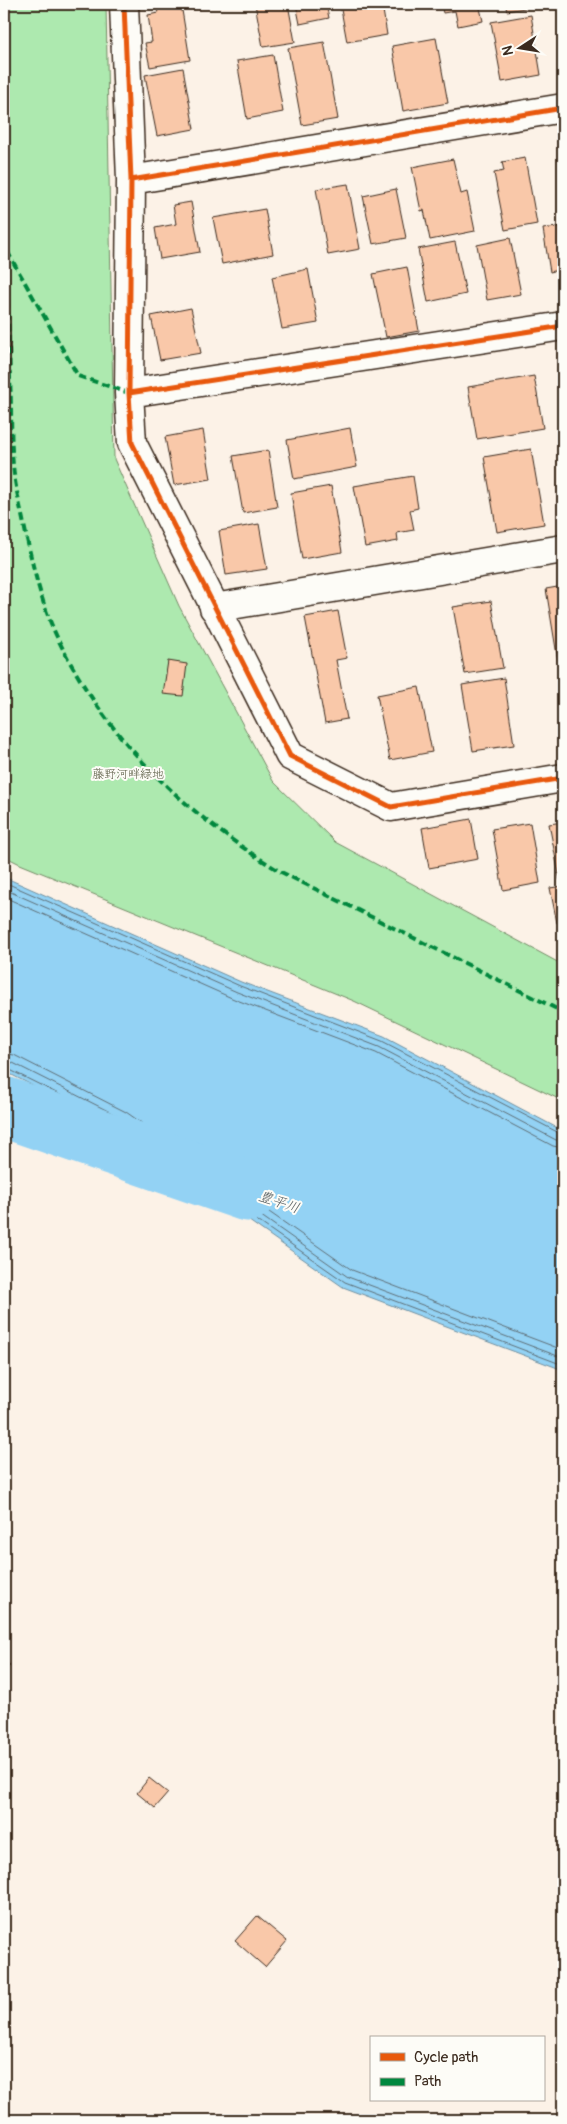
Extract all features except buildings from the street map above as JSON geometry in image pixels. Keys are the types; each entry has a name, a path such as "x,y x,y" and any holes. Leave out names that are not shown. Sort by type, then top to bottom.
{"street":[{"path":"124,4 131,180 129,393 132,443 290,756 391,807 563,778"},
{"path":"131,180 563,108"},
{"path":"129,393 563,326"},
{"path":"214,608 563,549"}],"green space":[{"name":"藤野河畔緑地","path":"4,4 106,4 114,459 179,606 273,781 335,842 563,965 563,1101 354,1001 4,856"}],"water":[{"path":"4,877 241,982 384,1036 563,1131 563,1370 343,1287 117,1128 4,1071"}],"waterway":[{"name":"豊平川","path":"4,1107 247,1191"}],"marked path":[{"path":"4,192 12,451 16,486 33,565 51,623 77,674 99,709 151,771 181,799 212,825 281,872 563,1012"},
{"path":"7,251 78,376 129,393"}],"cycle path":[{"path":"124,4 131,180 129,393 132,443 290,756 391,807 563,778"},
{"path":"131,180 563,108"},
{"path":"129,393 563,326"}]}
